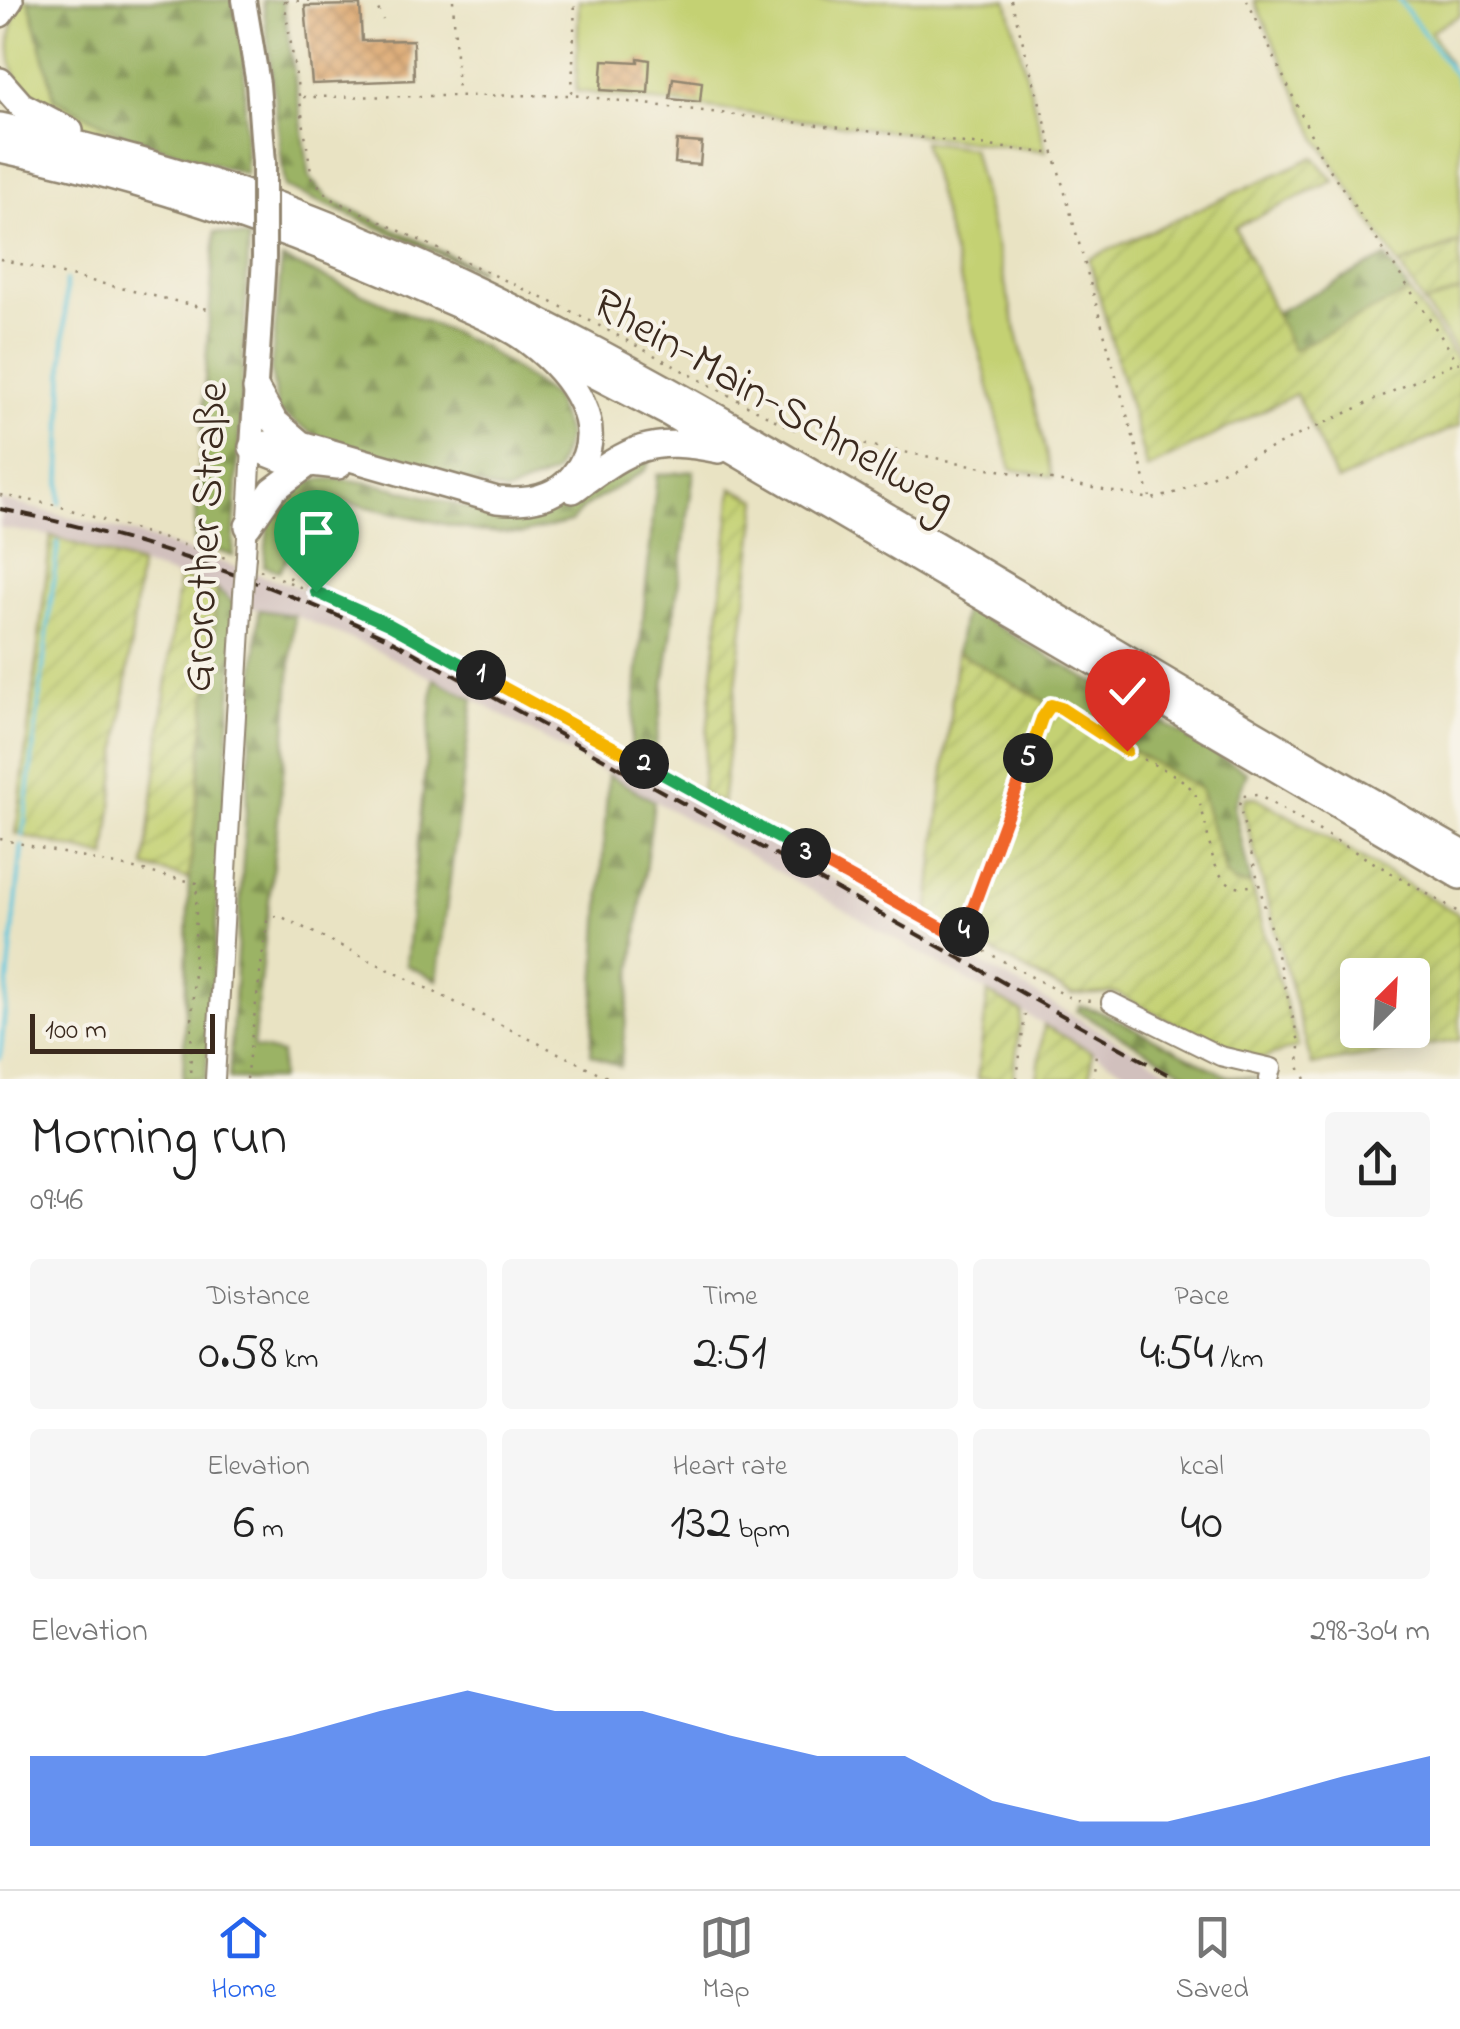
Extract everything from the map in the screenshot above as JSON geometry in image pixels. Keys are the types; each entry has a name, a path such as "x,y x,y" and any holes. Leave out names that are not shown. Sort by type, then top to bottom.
{"highway":[{"path":"0,14 10,0"},
{"path":"0,81 12,98 30,112 120,155"},
{"name":"Rhein-Main-Schnellweg","path":"0,126 120,155 220,185 334,228 449,278 582,343 750,436 1460,852"},
{"name":"Rhein-Main-Schnellweg","path":"0,149 141,183 256,222 394,277 529,341 739,454 1460,876"},
{"path":"256,390 274,420 304,454 496,500 530,500 550,494 568,482 582,464 589,444 589,422 577,392 529,341"},
{"path":"252,447 283,441 304,454 360,470 488,505 522,509 562,497 611,462 642,447 678,443 739,454"},
{"path":"248,526 272,490 304,454"}],"main road":[{"name":"Grorother Straße","path":"244,0 258,84 264,162 264,258 252,447"}],"street":[{"name":"Grorother Straße","path":"215,1079 252,447"},
{"path":"1111,1002 1220,1056 1272,1068 1269,1079"}],"path":[{"path":"341,0 284,1 312,178 330,198 581,316 790,428 996,472 1151,499 1170,495 1459,362 1320,156 1247,0"},
{"path":"374,0 383,20"},
{"path":"452,0 458,93"},
{"path":"572,95 575,0"},
{"path":"1012,0 1151,499"},
{"path":"302,97 572,95 1055,154"},
{"path":"0,259 212,310"},
{"path":"0,495 55,505 248,562 388,624 1074,1000 1111,1002"},
{"path":"288,580 313,506 351,512"},
{"path":"962,939 1042,718 1051,705 1188,786 1196,794 1205,818 1220,877 1235,887 1258,884"},
{"path":"1306,1079 1299,1067 1300,1046 1239,805 1244,796 1258,795 1460,913"},
{"path":"0,839 197,884 190,1079"},
{"path":"246,1079 267,921 278,915 611,1079"},
{"path":"1016,1079 1025,1014"},
{"path":"1093,1079 1096,1054"}],"shaded area":[{"path":"0,500 133,533 300,588 421,645 1185,1079 1139,1079 655,801 473,699 374,649 294,615 237,606 216,589 51,536 0,528"}],"green space":[{"path":"21,0 29,0 55,99 131,138 66,120 27,94 12,67 10,51 14,17"},
{"path":"29,0 233,0 244,53 246,174 131,138 55,99"},
{"path":"263,0 283,3 310,178 328,198 478,271 285,187"},
{"path":"579,0 1007,0 1046,151 576,91"},
{"path":"1254,0 1460,0 1460,15 1431,31 1460,84 1460,242 1399,265 1318,140"},
{"path":"923,141 972,148 1052,477 1011,469"},
{"path":"1314,157 1334,181 1235,227 1293,350 1409,292 1460,363 1460,425 1337,481 1296,394 1147,469 1089,259"},
{"path":"215,232 249,238 233,556 194,543"},
{"path":"1460,243 1460,291 1424,304 1399,265"},
{"path":"1386,257 1409,292 1293,351 1275,313"},
{"path":"282,259 480,345 554,397 568,437 555,473 506,493 324,440 278,412 271,370"},
{"path":"1460,291 1460,356 1424,304"},
{"path":"640,461 650,461 645,470 583,508 571,522 521,534 476,531 336,500 319,503 301,516 292,548 279,571 264,566 275,506 298,484 325,479 357,481 515,516 565,504"},
{"path":"694,471 653,766 630,753 657,475"},
{"path":"732,488 758,500 722,804 701,793"},
{"path":"51,536 140,565 106,857 16,834"},
{"path":"179,577 217,589 189,879 145,867"},
{"path":"217,589 237,606 206,1079 183,1079 189,879"},
{"path":"964,607 1247,772 1234,806 1251,885 1234,883 1226,875 1200,789 957,652"},
{"path":"259,610 294,615 284,764 253,1047 281,1054 280,1079 229,1079"},
{"path":"957,652 1200,789 1226,875 1234,883 1251,885 1298,1047 1261,1059 1216,1045 1116,993 1072,995 928,916"},
{"path":"434,679 473,699 437,980 406,965"},
{"path":"608,775 654,801 620,1067 591,1054"},
{"path":"1245,797 1256,797 1460,915 1460,1040 1430,1045 1430,958 1340,958 1340,1048 1413,1048 1312,1065 1242,806"},
{"path":"988,993 1022,1012 1013,1079 977,1079"},
{"path":"1080,1006 1104,1013 1227,1076 1261,1079 1197,1079 1077,1011"},
{"path":"1044,1025 1092,1052 1090,1079 1037,1079"}],"building":[{"path":"360,5 362,41 413,40 414,80 312,84 305,6"},
{"path":"638,58 650,60 648,93 601,90 603,60 638,62"},
{"path":"673,78 702,82 700,102 670,99"},
{"path":"677,141 702,143 700,165 675,163"}],"waterway":[{"path":"1399,0 1460,87"},
{"path":"60,503 66,281"},
{"path":"23,836 58,543"},
{"path":"0,1058 22,846"}],"railway":[{"path":"0,509 100,532 198,562 389,639 1176,1079"}],"route":[{"path":"316,592 388,624 962,939 1046,710 1051,705 1061,708 1127,751"}]}
